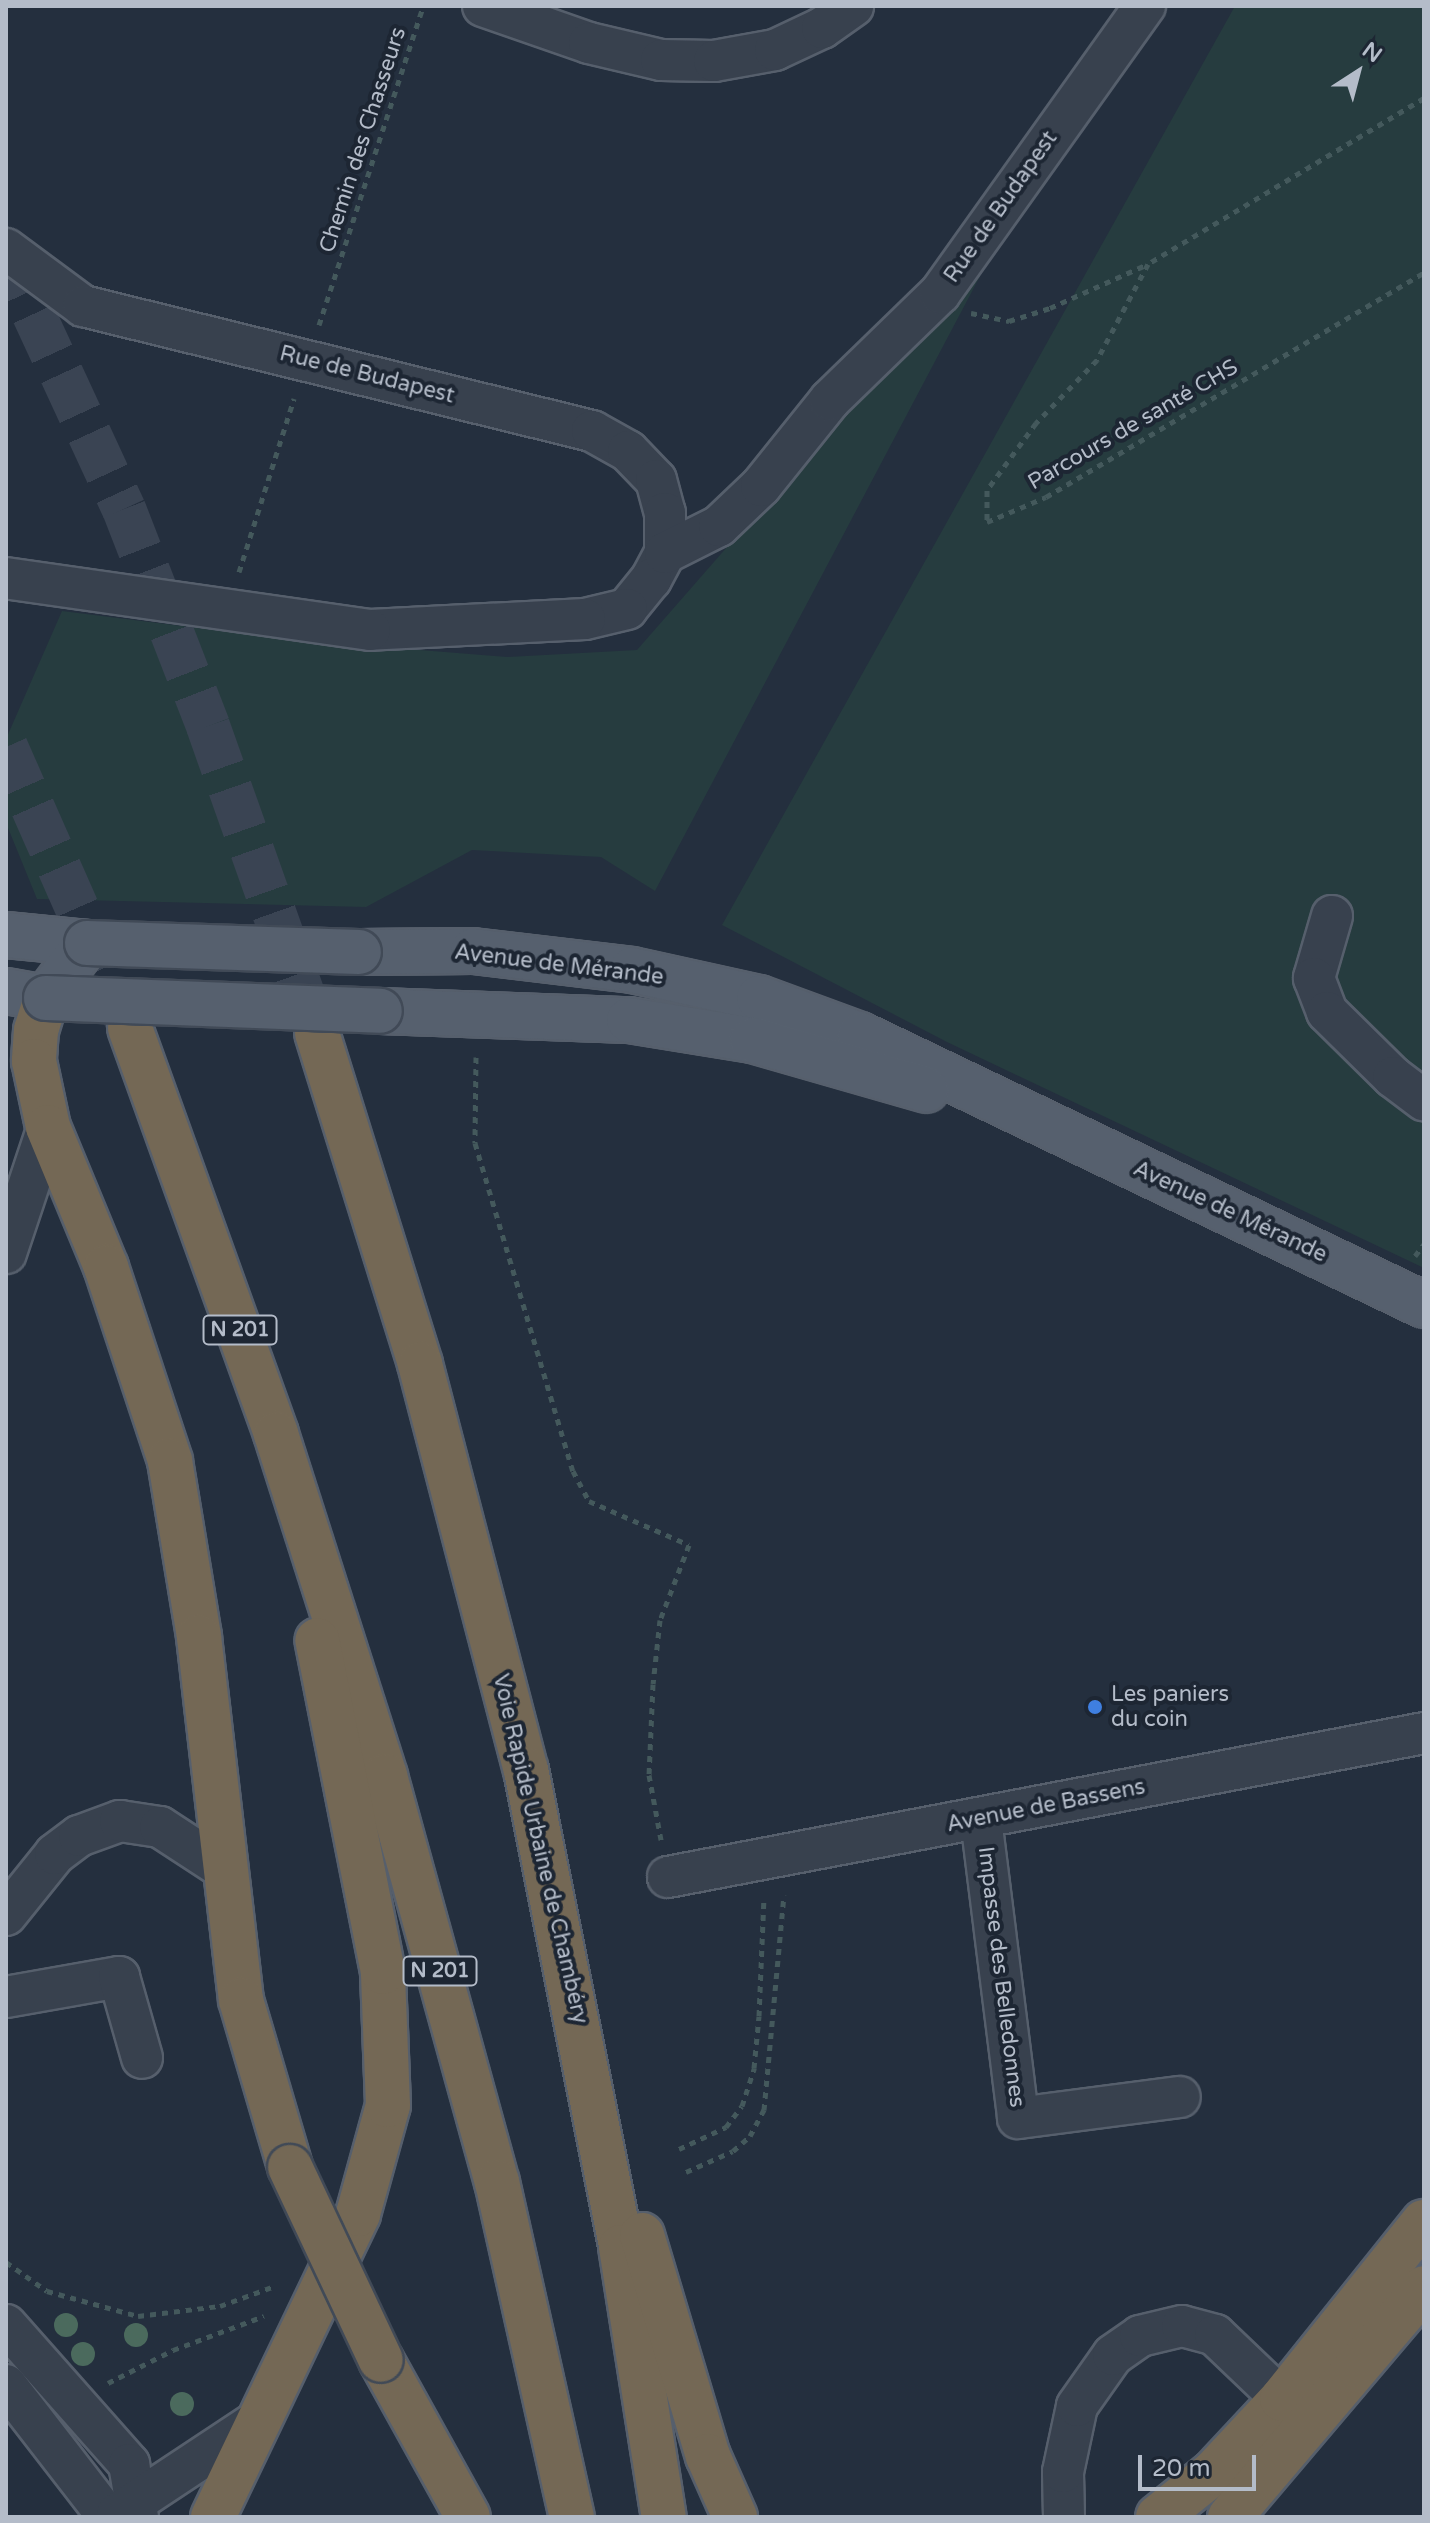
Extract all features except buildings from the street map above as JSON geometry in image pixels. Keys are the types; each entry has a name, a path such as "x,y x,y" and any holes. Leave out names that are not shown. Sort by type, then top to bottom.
{"highway":[{"path":"26,994 36,1030 34,1061 48,1127 106,1267 170,1461 199,1637 223,1868 241,2000 290,2167 381,2360 468,2517"},
{"name":"N 201","path":"130,1028 205,1227 276,1434 385,1776 497,2182 572,2517"},
{"name":"Voie Rapide Urbaine de Chambéry","path":"317,1033 369,1192 420,1364 526,1770 578,2018 664,2517"},
{"path":"6,1073 48,1127"},
{"path":"213,2517 253,2424 310,2320 358,2214 381,2143 389,2070 381,1960 276,1434"},
{"path":"578,2018 708,2456 735,2517"},
{"path":"1158,2517 1213,2473 1282,2399 1424,2222"},
{"path":"1230,2517 1424,2288"}],"main road":[{"name":"Avenue de Mérande","path":"14,936 87,943 359,952 473,951 632,970 759,998 860,1035 1424,1305"},
{"path":"26,994 87,943"},
{"name":"Avenue de Mérande","path":"26,994 629,1020 752,1040 1036,1121"}],"street":[{"path":"483,6 589,43 661,60 714,61 775,50 822,28 853,6"},
{"name":"Rue de Budapest","path":"6,578 370,630 585,619 627,609 665,553 719,526 761,486 830,400 940,293 1145,6"},
{"name":"Rue de Budapest","path":"6,249 83,306 592,431 628,451 656,480 665,513 665,553"},
{"path":"1332,916 1314,978 1327,1012 1424,1100"},
{"path":"6,1253 48,1127"},
{"name":"Avenue de Bassens","path":"668,1877 776,1860 1424,1733"},
{"name":"Impasse des Belledonnes","path":"981,1819 1018,2118 1180,2097"},
{"path":"6,1915 55,1854 79,1836 120,1821 160,1827 223,1868"},
{"path":"6,1997 119,1977 142,2058"},
{"path":"6,2325 129,2464 123,2512"},
{"path":"1064,2517 1063,2472 1077,2406 1113,2355 1140,2336 1182,2326 1215,2335 1282,2399"},
{"path":"6,2385 123,2512"},
{"path":"123,2512 253,2424"}],"path":[{"name":"Chemin des Chasseurs","path":"333,284 423,6"},
{"path":"940,293 976,316 1009,321 1050,308 1148,264 1424,98"},
{"name":"Parcours de santé CHS","path":"1148,264 1097,360 1036,423 987,490 987,522 1046,497 1424,273"},
{"path":"238,576 306,359"},
{"path":"476,1012 475,1143 573,1471 589,1501 689,1545 660,1620 653,1684 649,1775 668,1877"},
{"path":"679,2149 726,2127 742,2106 754,2068 776,1860"},
{"path":"686,2172 733,2151 750,2136 764,2110 776,2016 776,1860"},
{"path":"6,2262 47,2291 138,2316 220,2306 272,2287"},
{"path":"71,2401 173,2350 268,2314"}],"green space":[{"path":"1235,6 1424,6 1424,1268 947,1042 722,925"},
{"path":"1005,229 655,891 601,857 472,850 366,907 37,899 6,823 6,739 62,611 295,640 507,657 637,650"}],"tunnel":[{"path":"6,254 124,509 208,726 317,1033"},
{"path":"6,747 130,1028"}],"place":[{"name":"Les paniers du coin","path":"1095,1707"}]}
